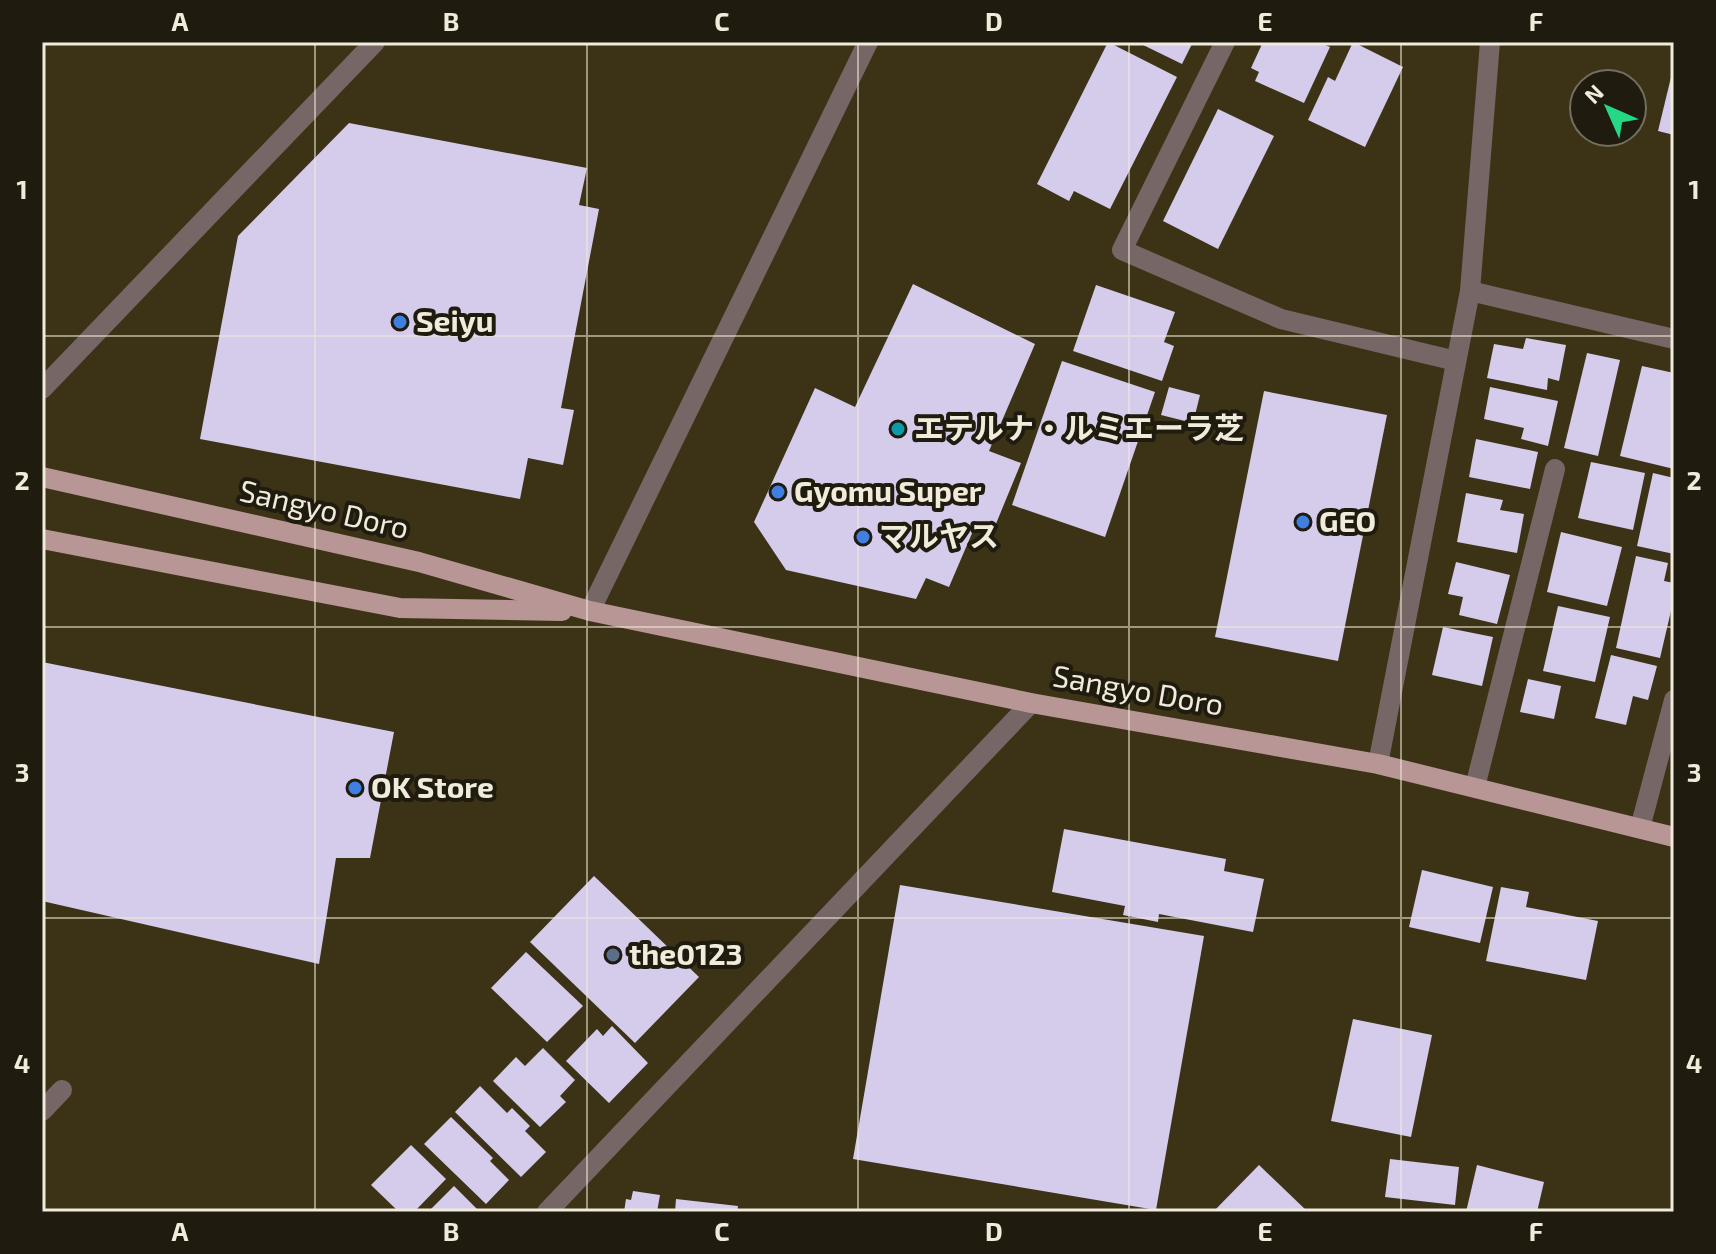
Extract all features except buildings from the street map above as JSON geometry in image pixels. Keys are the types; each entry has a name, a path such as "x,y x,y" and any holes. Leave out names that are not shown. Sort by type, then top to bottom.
{"main road":[{"name":"Sangyo Doro","path":"42,477 419,562 590,611 1031,703 1378,764 1674,837"},
{"name":"Sangyo Doro","path":"42,539 400,608 590,611"}],"street":[{"path":"42,389 375,42"},
{"path":"590,611 868,42"},
{"path":"1225,42 1122,250 1281,319 1456,361"},
{"path":"1378,764 1470,291 1490,42"},
{"path":"1470,291 1674,339"},
{"path":"1475,787 1555,469"},
{"path":"1640,828 1674,700"},
{"path":"547,1212 1031,703"},
{"path":"42,1111 62,1090"}],"place":[{"name":"Seiyu","path":"400,322"},
{"name":"エテルナ・ルミエーラ芝","path":"898,429"},
{"name":"Gyomu Super","path":"778,492"},
{"name":"GEO","path":"1303,522"},
{"name":"マルヤス","path":"863,537"},
{"name":"OK Store","path":"355,788"},
{"name":"the0123","path":"613,955"}]}
